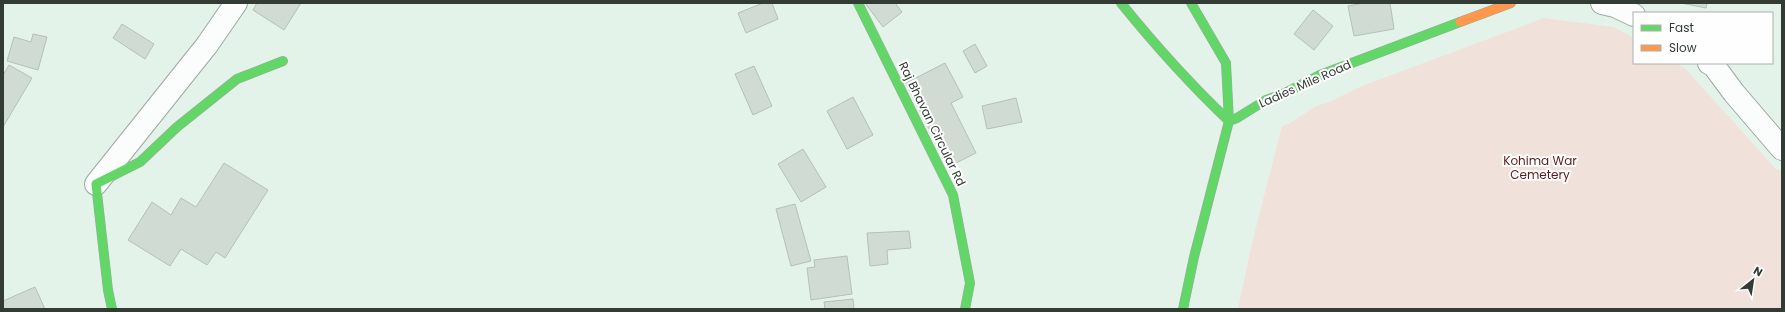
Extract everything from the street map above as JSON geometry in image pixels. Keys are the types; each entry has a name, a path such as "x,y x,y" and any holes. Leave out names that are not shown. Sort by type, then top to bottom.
{"street":[{"path":"207,45 221,3"},
{"path":"112,309 108,290 96,184 207,45 236,3"},
{"name":"Raj Bhavan Circular Rd","path":"858,3 953,194 970,283 965,309"},
{"path":"1121,3 1169,61 1195,89 1229,121"},
{"path":"1183,309 1194,257 1229,121 1226,63 1191,3"},
{"name":"Ladies Mile Road","path":"1229,121 1237,118 1266,100 1285,93 1320,75 1511,3"},
{"path":"1602,3 1615,6 1633,15"},
{"path":"96,184 140,162 177,127 236,79 283,62"},
{"path":"1711,64 1714,66 1739,99 1782,149"}],"green space":[{"name":"Kohima War Cemetery","path":"1544,18 1614,27 1633,37 1633,64 1678,64 1685,68 1776,169 1782,171 1782,309 1238,309 1252,243 1282,126 1290,123 1314,107 1331,101 1362,86"}],"building":[{"path":"257,3 301,3 284,30 253,10"},
{"path":"763,3 772,3 778,19 746,33 738,13"},
{"path":"865,3 895,3 902,12 883,27"},
{"path":"1364,3 1390,3 1394,29 1354,36 1348,6"},
{"path":"1681,3 1707,3 1706,8"},
{"path":"1313,10 1333,26 1314,50 1294,34"},
{"path":"122,24 154,44 145,59 113,38"},
{"path":"33,34 47,37 38,70 7,61 14,37 31,42"},
{"path":"975,44 987,66 975,73 963,51"},
{"path":"945,63 963,97 951,103 976,153 948,167 906,83"},
{"path":"9,65 32,78 3,127 3,75"},
{"path":"754,66 772,106 753,115 735,74"},
{"path":"853,97 873,135 847,149 827,111"},
{"path":"1016,98 1022,122 987,129 982,106"},
{"path":"803,149 826,187 801,202 778,164"},
{"path":"224,163 268,190 225,258 216,252 207,265 181,249 170,266 128,240 152,202 171,215 181,198 196,207"},
{"path":"795,204 811,261 791,266 776,209"},
{"path":"909,231 911,248 887,250 888,264 870,266 867,233"},
{"path":"847,256 852,294 811,300 807,268 815,267 814,260"},
{"path":"35,287 45,309 3,309 3,301"},
{"path":"853,299 854,309 825,309 824,302"}],"traffic: fast":[{"path":"858,3 953,195 970,283 965,309"},
{"path":"1121,3 1173,64 1229,121"},
{"path":"1183,309 1194,257 1229,121 1226,63 1191,3"},
{"path":"1229,121 1237,118 1266,100 1285,93 1320,75 1460,22"},
{"path":"112,309 108,290 96,184 140,162 177,127 237,79 283,61"}],"traffic: slow":[{"path":"1460,22 1511,3"}]}
